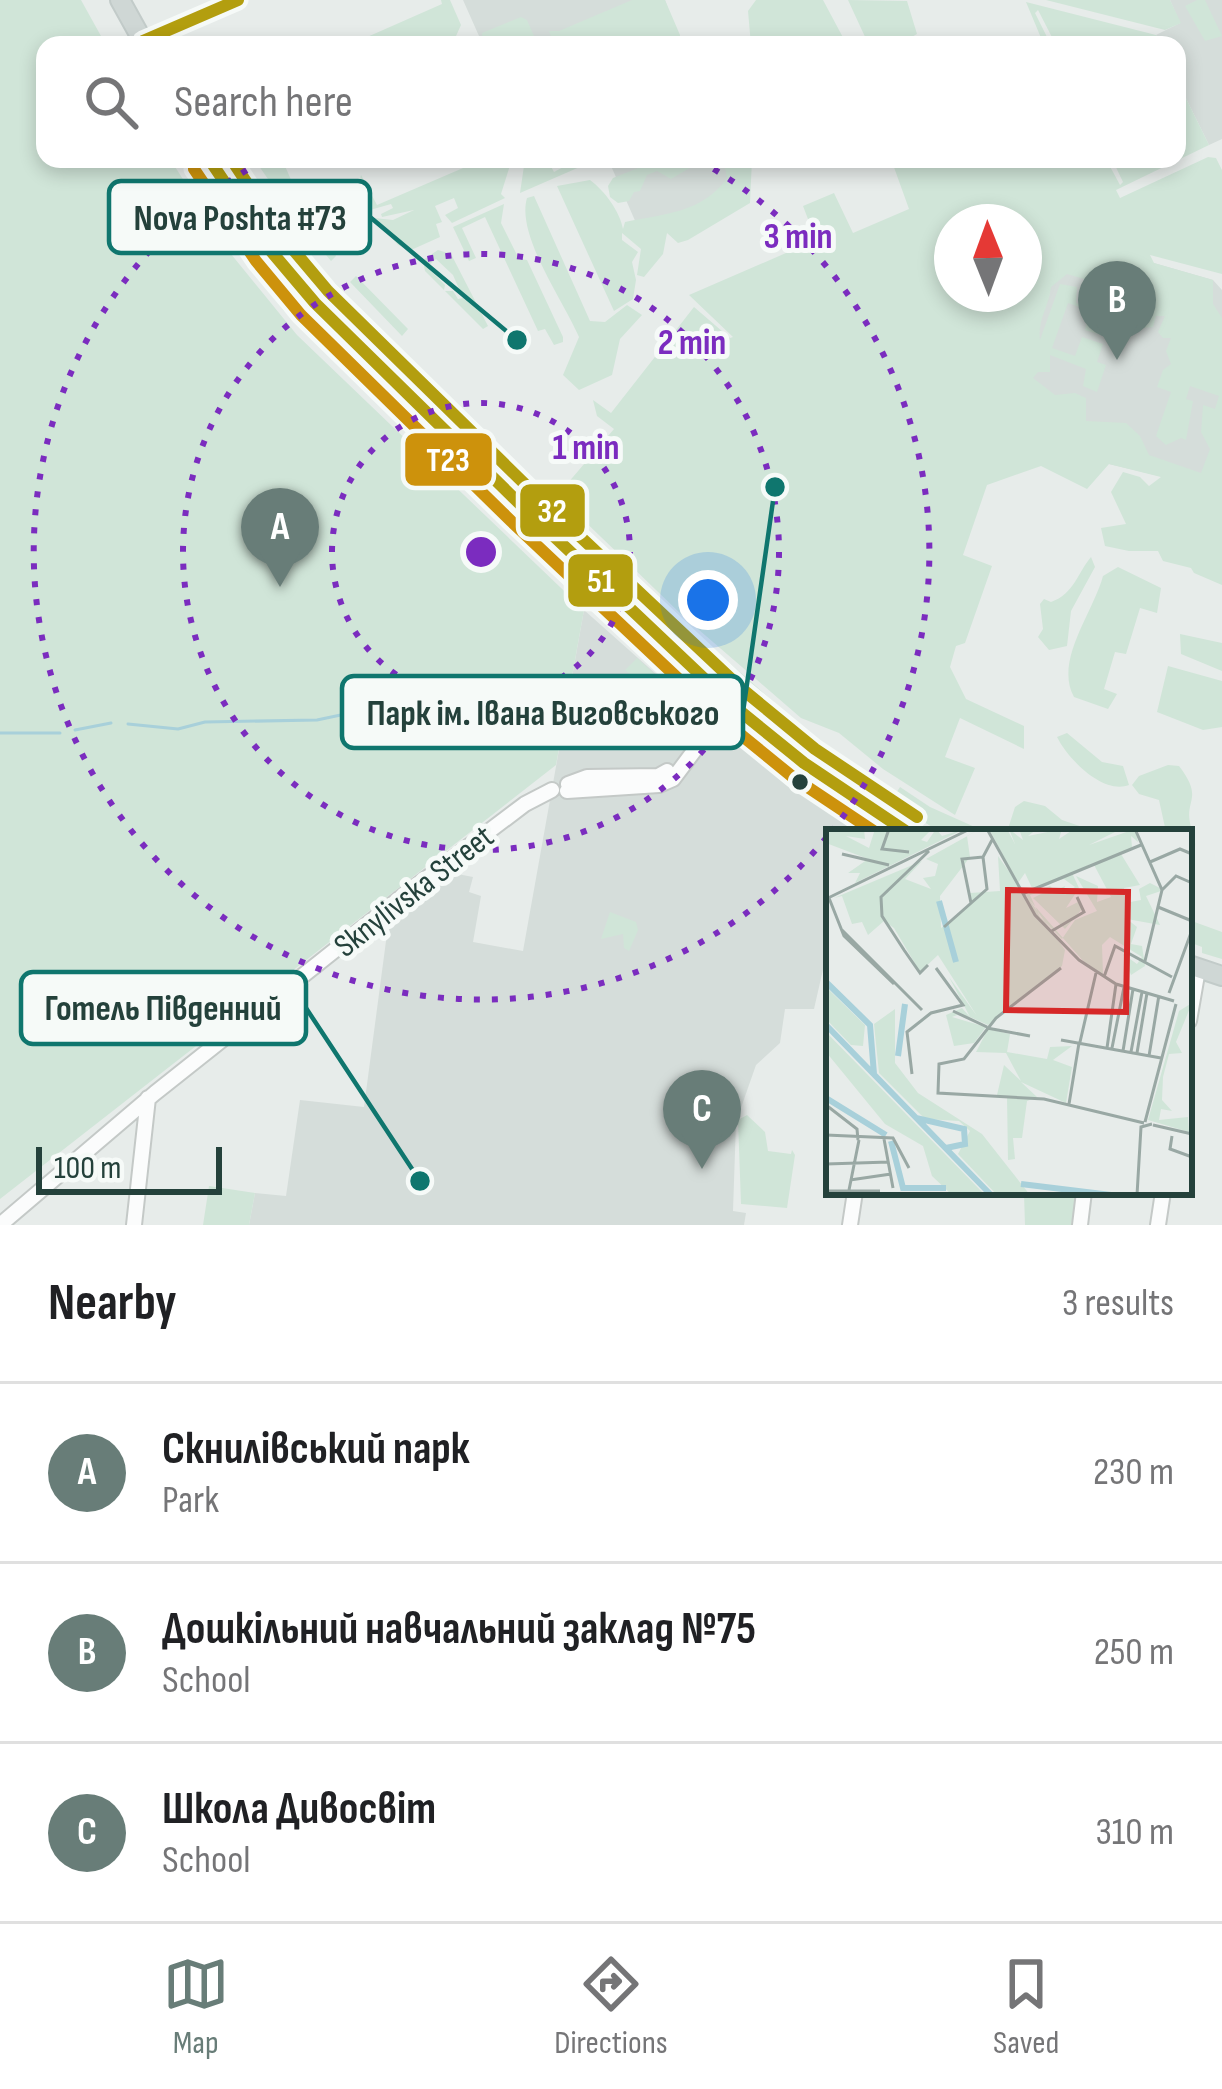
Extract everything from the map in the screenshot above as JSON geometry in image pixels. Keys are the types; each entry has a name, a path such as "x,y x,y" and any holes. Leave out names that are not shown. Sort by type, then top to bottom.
{"main road":[{"path":"120,0 140,36"},
{"path":"215,168 271,251 315,303 730,703 819,773 903,829"},
{"path":"1193,967 1222,976"}],"street":[{"path":"159,36 238,0"},
{"name":"Sknylivska Street","path":"0,1225 148,1098 525,804 562,788 659,785 673,778 730,703"},
{"path":"134,1225 148,1098"},
{"path":"850,1225 855,1195"},
{"path":"1080,1225 1084,1195"},
{"path":"1158,1225 1163,1195"},
{"path":"23,1225 26,1204"}],"shaded area":[{"path":"463,0 665,0 678,36 479,36"},
{"path":"1170,0 1222,0 1222,139 1209,145 1186,98 1186,36 1156,35 1180,23"},
{"path":"612,168 731,168 740,191 640,232"},
{"path":"1119,253 1213,280 1222,290 1222,474 1205,487 1109,464 1014,372 1022,312 1042,312 1042,287 1060,271"},
{"path":"584,610 683,698 853,829 826,829 826,956 814,1009 785,1009 780,1043 756,1065 736,1122 733,1211 746,1213 744,1225 249,1225 255,1193 286,1196 300,1100 364,1107 390,911 429,881 444,883 447,872 473,877 469,892 481,896 473,942 523,951"}],"green space":[{"path":"0,0 81,0 101,36 36,36 36,168 176,168 231,254 297,335 584,610 556,765 0,1199"},
{"path":"441,0 450,0 461,25 456,36 369,36 442,4"},
{"path":"632,0 665,0 680,35 551,36 549,31"},
{"path":"756,0 823,0 842,36 750,36 748,11"},
{"path":"848,0 907,1 917,34 865,36"},
{"path":"1046,0 1170,0 1181,23 1165,30"},
{"path":"1205,0 1222,36 1205,41 1185,6"},
{"path":"1026,2 1156,36 1051,36 1038,10 1035,13 1046,36 1040,36"},
{"path":"521,17 534,36 482,36"},
{"path":"1186,98 1209,145 1186,156"},
{"path":"1208,157 1216,158 1222,170 1222,274 1150,255 1154,263 1213,280 1213,304 1222,318 1222,585 1191,568 1163,561 1158,551 1105,546 1101,528 1126,524 1111,492 1123,472 1140,477 1149,486 1161,477 1109,464 1087,489 1041,466 987,485 963,555 992,566 965,643 956,646 950,667 966,699 1024,726 1024,749 960,718 945,757 975,768 955,815 883,769 839,733 801,718 684,617 574,511 561,491 614,429 597,416 593,400 611,413 694,307 733,337 689,295 816,240 803,206 834,193 853,233 909,209 894,168 1111,168 1120,185 1116,168 1161,168 1116,190 1120,198","holes":["1067,274 1084,279 1088,290 1095,292 1084,306 1076,303 1077,287 1060,284 1040,340 1051,287","1108,295 1133,300 1138,307 1135,319 1142,328 1153,327 1156,316 1165,316 1158,332 1171,338 1166,351 1171,364 1163,370 1157,387 1171,392 1156,436 1166,445 1186,440 1193,401 1186,399 1190,386 1219,396 1215,409 1203,405 1201,432 1210,449 1201,473 1149,455 1140,436 1126,423 1086,421 1086,398 1075,393 1055,395 1033,378 1038,372 1050,372 1050,355 1086,369 1083,386 1097,392 1106,365 1097,362 1103,344 1082,337 1075,356 1052,348 1068,303 1090,311 1085,330 1104,336 1112,300"]},
{"path":"184,168 197,168 258,262 304,319 444,452 436,459 283,310 227,238"},
{"path":"237,168 246,168 287,227 448,399 444,403 329,294 274,228"},
{"path":"260,168 286,168 301,203 289,209"},
{"path":"463,168 509,168 501,194 505,198 452,223 445,215 458,208 454,198 435,206 442,222 436,224 440,237 411,250 398,245 374,218 393,220 414,210 382,217 393,208 391,204 370,210 359,184 361,175 377,205"},
{"path":"524,168 552,168 554,172 577,168 520,193"},
{"path":"638,168 690,168 671,179 657,171 647,175 640,191 618,203 610,197 608,186 613,178"},
{"path":"725,168 752,168 750,203 688,240 678,243 667,233 663,254 644,277 637,275 641,249 622,233 622,240 638,252 632,262 636,280 633,299 614,311 557,186 590,180 611,202 623,229 625,222 694,205 727,178"},
{"path":"534,196 590,321 605,322 627,305 642,315 620,339 612,375 579,390 563,375 579,337 528,230 527,198"},
{"path":"504,204 501,223 519,259 527,260 563,342 554,345 545,329 538,331 485,217 462,228 476,258 469,261 453,227"},
{"path":"312,206 336,256 331,261 292,214"},
{"path":"438,250 451,254 488,326 483,329 445,291 463,298 453,275 436,259 427,267 445,285 444,290 425,271 423,260"},
{"path":"356,276 408,329 402,336 350,282"},
{"path":"478,427 560,505 554,512 514,466 472,433"},
{"path":"449,457 564,566 578,586 575,591 442,465"},
{"path":"588,536 816,739 795,733 596,552 584,540"},
{"path":"1091,557 1095,567 1071,611 1067,646 1049,650 1038,637 1043,629 1040,604 1065,594"},
{"path":"1118,567 1161,588 1157,613 1140,608 1126,654 1115,652 1104,689 1117,694 1108,709 1074,697 1069,668 1103,576"},
{"path":"1180,634 1222,643 1222,671 1181,654"},
{"path":"637,658 685,707 661,707 660,700 639,706 633,689 637,679 625,670"},
{"path":"1168,666 1222,681 1222,727 1203,730 1157,712"},
{"path":"1067,733 1102,762 1123,766 1129,785 1108,785 1087,773 1057,737"},
{"path":"1168,765 1179,766 1191,786 1192,829 1165,829 1159,800 1139,794 1132,785 1139,776"},
{"path":"900,787 930,807 979,829 935,829 891,801"},
{"path":"1024,801 1045,806 1062,820 1088,829 1008,829 1015,807"},
{"path":"610,912 636,922 638,930 629,951 624,948 623,934 601,939"},
{"path":"1192,921 1222,932 1222,959 1202,953 1202,947 1192,943"},
{"path":"747,1115 765,1132 768,1151 791,1154 792,1150 795,1155 787,1208 741,1204 738,1120"},
{"path":"209,1186 255,1193 249,1225 203,1225"},
{"path":"1024,1195 1076,1195 1071,1225 1025,1225"}],"waterway":[{"path":"369,713 461,716 511,695"},
{"path":"128,724 178,729 205,722 317,720 355,712"},
{"path":"75,730 111,723"},
{"path":"0,733 60,733"}],"transit line":[{"name":"51","path":"155,36 238,0"},
{"name":"51","path":"215,168 271,251 315,303 524,508 730,703 804,763 903,829"},
{"name":"32","path":"237,168 285,240 328,291 536,495 742,689 815,749 917,817"},
{"name":"Т23","path":"194,169 256,261 301,315 511,521 719,717 794,778 870,829"}],"place":[{"name":"Nova Poshta #73","path":"517,340"},
{"name":"Дошкільний навчальний заклад №75","path":"1117,360"},
{"name":"Парк ім. Івана Виговського","path":"775,487"},
{"name":"Скнилівський парк","path":"280,587"},
{"name":"Школа Дивосвіт","path":"702,1169"},
{"name":"Готель Південний","path":"420,1181"}]}
